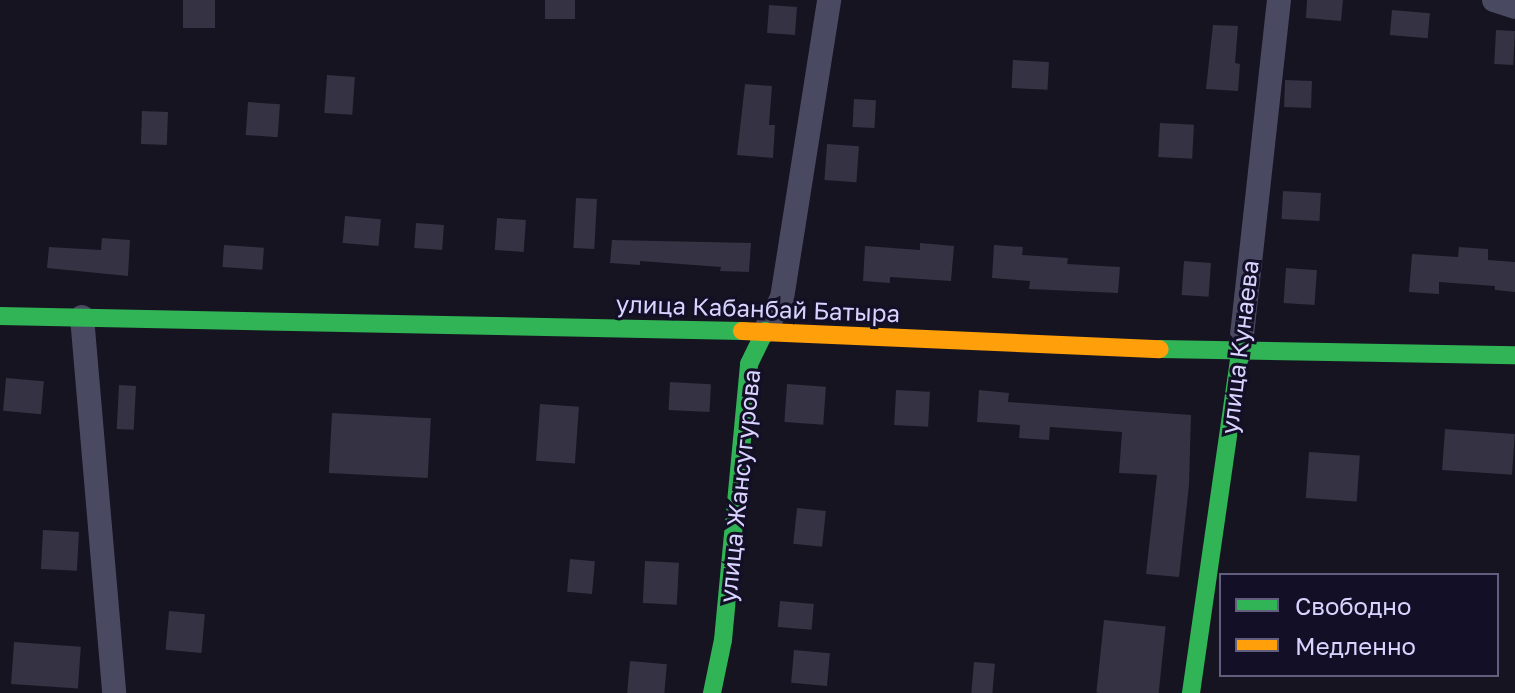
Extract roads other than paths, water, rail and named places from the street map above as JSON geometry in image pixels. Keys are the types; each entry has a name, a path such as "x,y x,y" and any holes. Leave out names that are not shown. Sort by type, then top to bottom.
{"street":[{"name":"улица Жансугурова","path":"712,693 723,640 749,364 782,298 829,0"},
{"name":"улица Кунаева","path":"1191,693 1240,353 1279,0"},
{"path":"1494,0 1515,7"},
{"name":"улица Кабанбай Батыра","path":"0,316 765,331 1240,353 1515,355"},
{"path":"82,317 114,693"}]}
